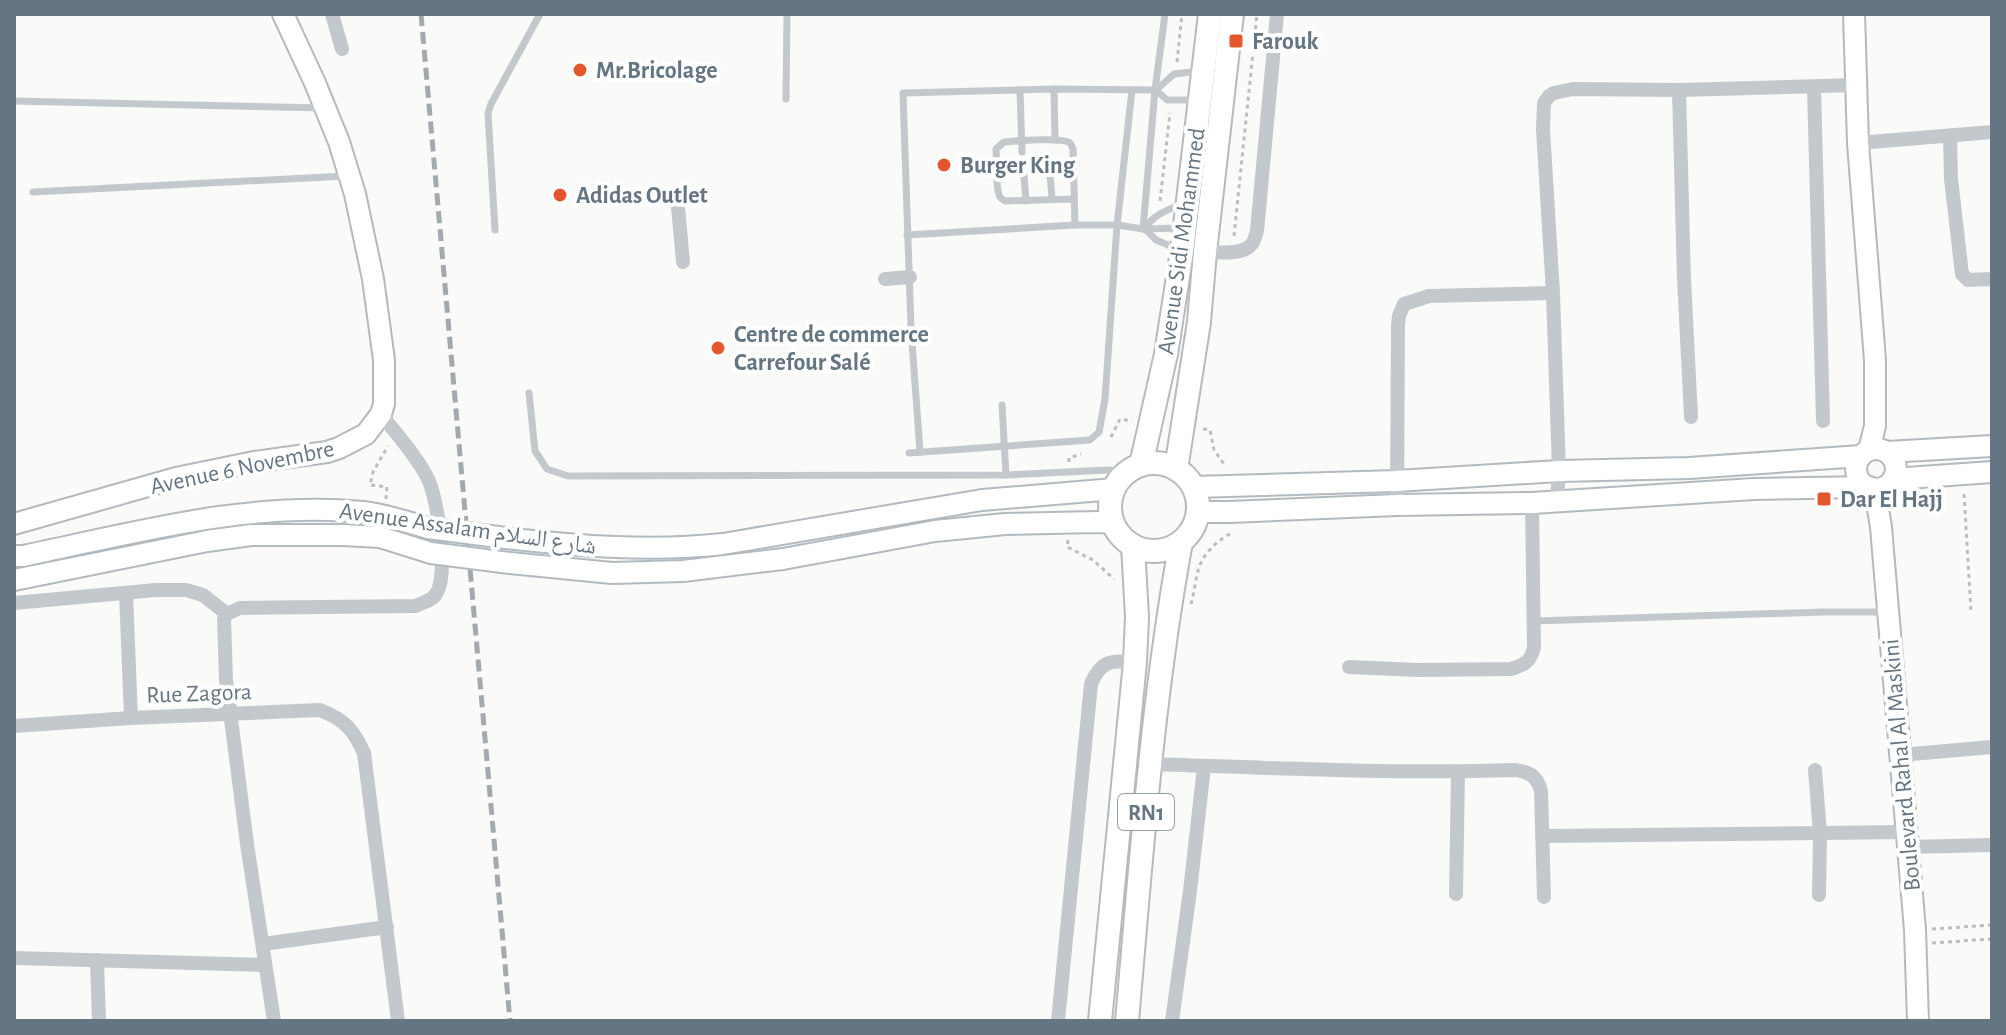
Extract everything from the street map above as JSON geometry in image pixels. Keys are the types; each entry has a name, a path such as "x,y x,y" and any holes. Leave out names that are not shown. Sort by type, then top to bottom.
{"main road":[{"name":"Avenue Sidi Mohammed","path":"1135,468 1166,354 1182,251 1210,14"},
{"name":"Avenue Sidi Mohammed","path":"1176,469 1199,322 1232,14"},
{"path":"1181,542 1172,548 1147,551 1133,546 1119,535 1113,523 1110,503 1114,489 1122,477 1135,468 1159,464 1176,469 1187,478 1193,487 1198,512"},
{"name":"RN1","path":"1127,1021 1151,764 1170,603 1181,542 1191,531 1198,512"},
{"name":"RN1","path":"1100,1021 1135,662 1137,617 1133,546"}],"street":[{"path":"332,14 342,49"},
{"path":"1233,252 1252,244 1257,231 1277,14"},
{"name":"Boulevard Rahal Al Maskini","path":"1854,14 1858,143 1875,360 1875,452"},
{"path":"274,1021 230,715 223,625 227,614 240,608 415,606 436,594 442,572 438,510 426,475 381,414 385,393 382,348 373,279 355,194 290,16"},
{"path":"1557,500 1559,471 1553,293 1543,129 1546,99 1554,93 1573,89 1679,90 1855,85"},
{"path":"1814,88 1823,421"},
{"path":"1679,90 1691,417"},
{"path":"1858,143 1992,132"},
{"path":"1950,136 1951,179 1962,274 1968,280 1992,279"},
{"path":"678,207 683,262"},
{"name":"Avenue Sidi Mohammed","path":"1205,252 1233,252"},
{"path":"885,279 910,277"},
{"path":"1397,505 1398,325 1404,304 1429,296 1553,293"},
{"name":"Avenue 6 Novembre","path":"14,524 176,478 254,462 327,452 366,434 381,414"},
{"path":"1193,487 1689,468 1875,452 1992,446"},
{"name":"Boulevard Rahal Al Maskini","path":"1875,452 1857,466 1858,476 1864,485 1879,486"},
{"name":"Boulevard Rahal Al Maskini","path":"1875,452 1896,465 1879,486 1878,510 1915,937 1918,1021"},
{"path":"1198,512 1532,503 1754,489 1879,486 1992,472"},
{"name":"Avenue Assalam شارع السلام","path":"14,556 244,514 321,509 366,512 428,528 506,538 648,549 705,546 982,500 1114,489"},
{"path":"1349,667 1511,669 1532,658 1532,503"},
{"name":"Avenue Assalam شارع السلام","path":"14,580 251,535 380,537 431,553 612,573 724,568 935,531 1005,524 1113,523"},
{"path":"14,603 186,590 196,592 227,614"},
{"path":"126,593 131,718"},
{"path":"1058,1021 1091,684 1102,665 1111,661 1135,662"},
{"name":"Rue Zagora","path":"14,726 320,710 331,714 350,727 364,753 387,927"},
{"path":"1900,755 1992,747"},
{"path":"1151,764 1524,771 1536,778 1541,791 1544,897"},
{"path":"1172,1021 1204,767"},
{"path":"1815,770 1820,834 1819,895"},
{"path":"1456,894 1458,772"},
{"path":"1542,836 1820,834 1992,845"},
{"path":"263,944 387,927 398,1021"},
{"path":"14,958 265,965"},
{"path":"97,960 99,1021"}],"lane":[{"path":"495,230 488,113 540,14"},
{"path":"786,99 787,14"},
{"path":"1144,229 1165,14"},
{"path":"920,452 911,328 903,93 1156,90 1176,73 1203,71"},
{"path":"1048,151 1052,140 1054,89"},
{"path":"1020,90 1022,152"},
{"path":"909,453 1090,440 1099,432 1105,399 1117,225 1132,90"},
{"path":"1156,90 1171,101 1199,100"},
{"path":"14,101 325,108"},
{"path":"1074,199 1001,199 997,176 998,146 1004,142 1052,140 1071,144 1073,149 1075,225"},
{"path":"1050,174 1052,199"},
{"path":"33,192 349,176"},
{"path":"1024,176 1026,201"},
{"path":"1144,229 1158,214 1187,202"},
{"path":"907,235 1075,225 1184,228"},
{"path":"1144,229 1156,240 1182,251"},
{"path":"529,393 535,451 547,469 568,476 1006,475 1135,468"},
{"path":"1002,405 1006,475"},
{"path":"1534,621 1887,612"}],"path":[{"path":"1176,73 1182,14"},
{"path":"1233,252 1257,14"},
{"path":"1158,214 1171,101"},
{"path":"1183,428 1210,430 1214,450 1229,470"},
{"path":"385,517 387,487 370,485 373,472 396,433"},
{"path":"1963,474 1971,611"},
{"path":"1070,523 1067,547 1102,566 1117,583"},
{"path":"1170,603 1192,604 1198,569 1204,558 1222,539 1242,529"},
{"path":"1915,937 1992,925"},
{"path":"1915,937 1992,939"}],"railway":[{"path":"421,14 510,1021"}],"place":[{"name":"Farouk","path":"1236,41"},
{"name":"Mr.Bricolage","path":"580,70"},
{"name":"Burger King","path":"944,165"},
{"name":"Adidas Outlet","path":"560,195"},
{"name":"Centre de commerce Carrefour Salé","path":"718,348"},
{"name":"Dar El Hajj","path":"1824,499"}]}
